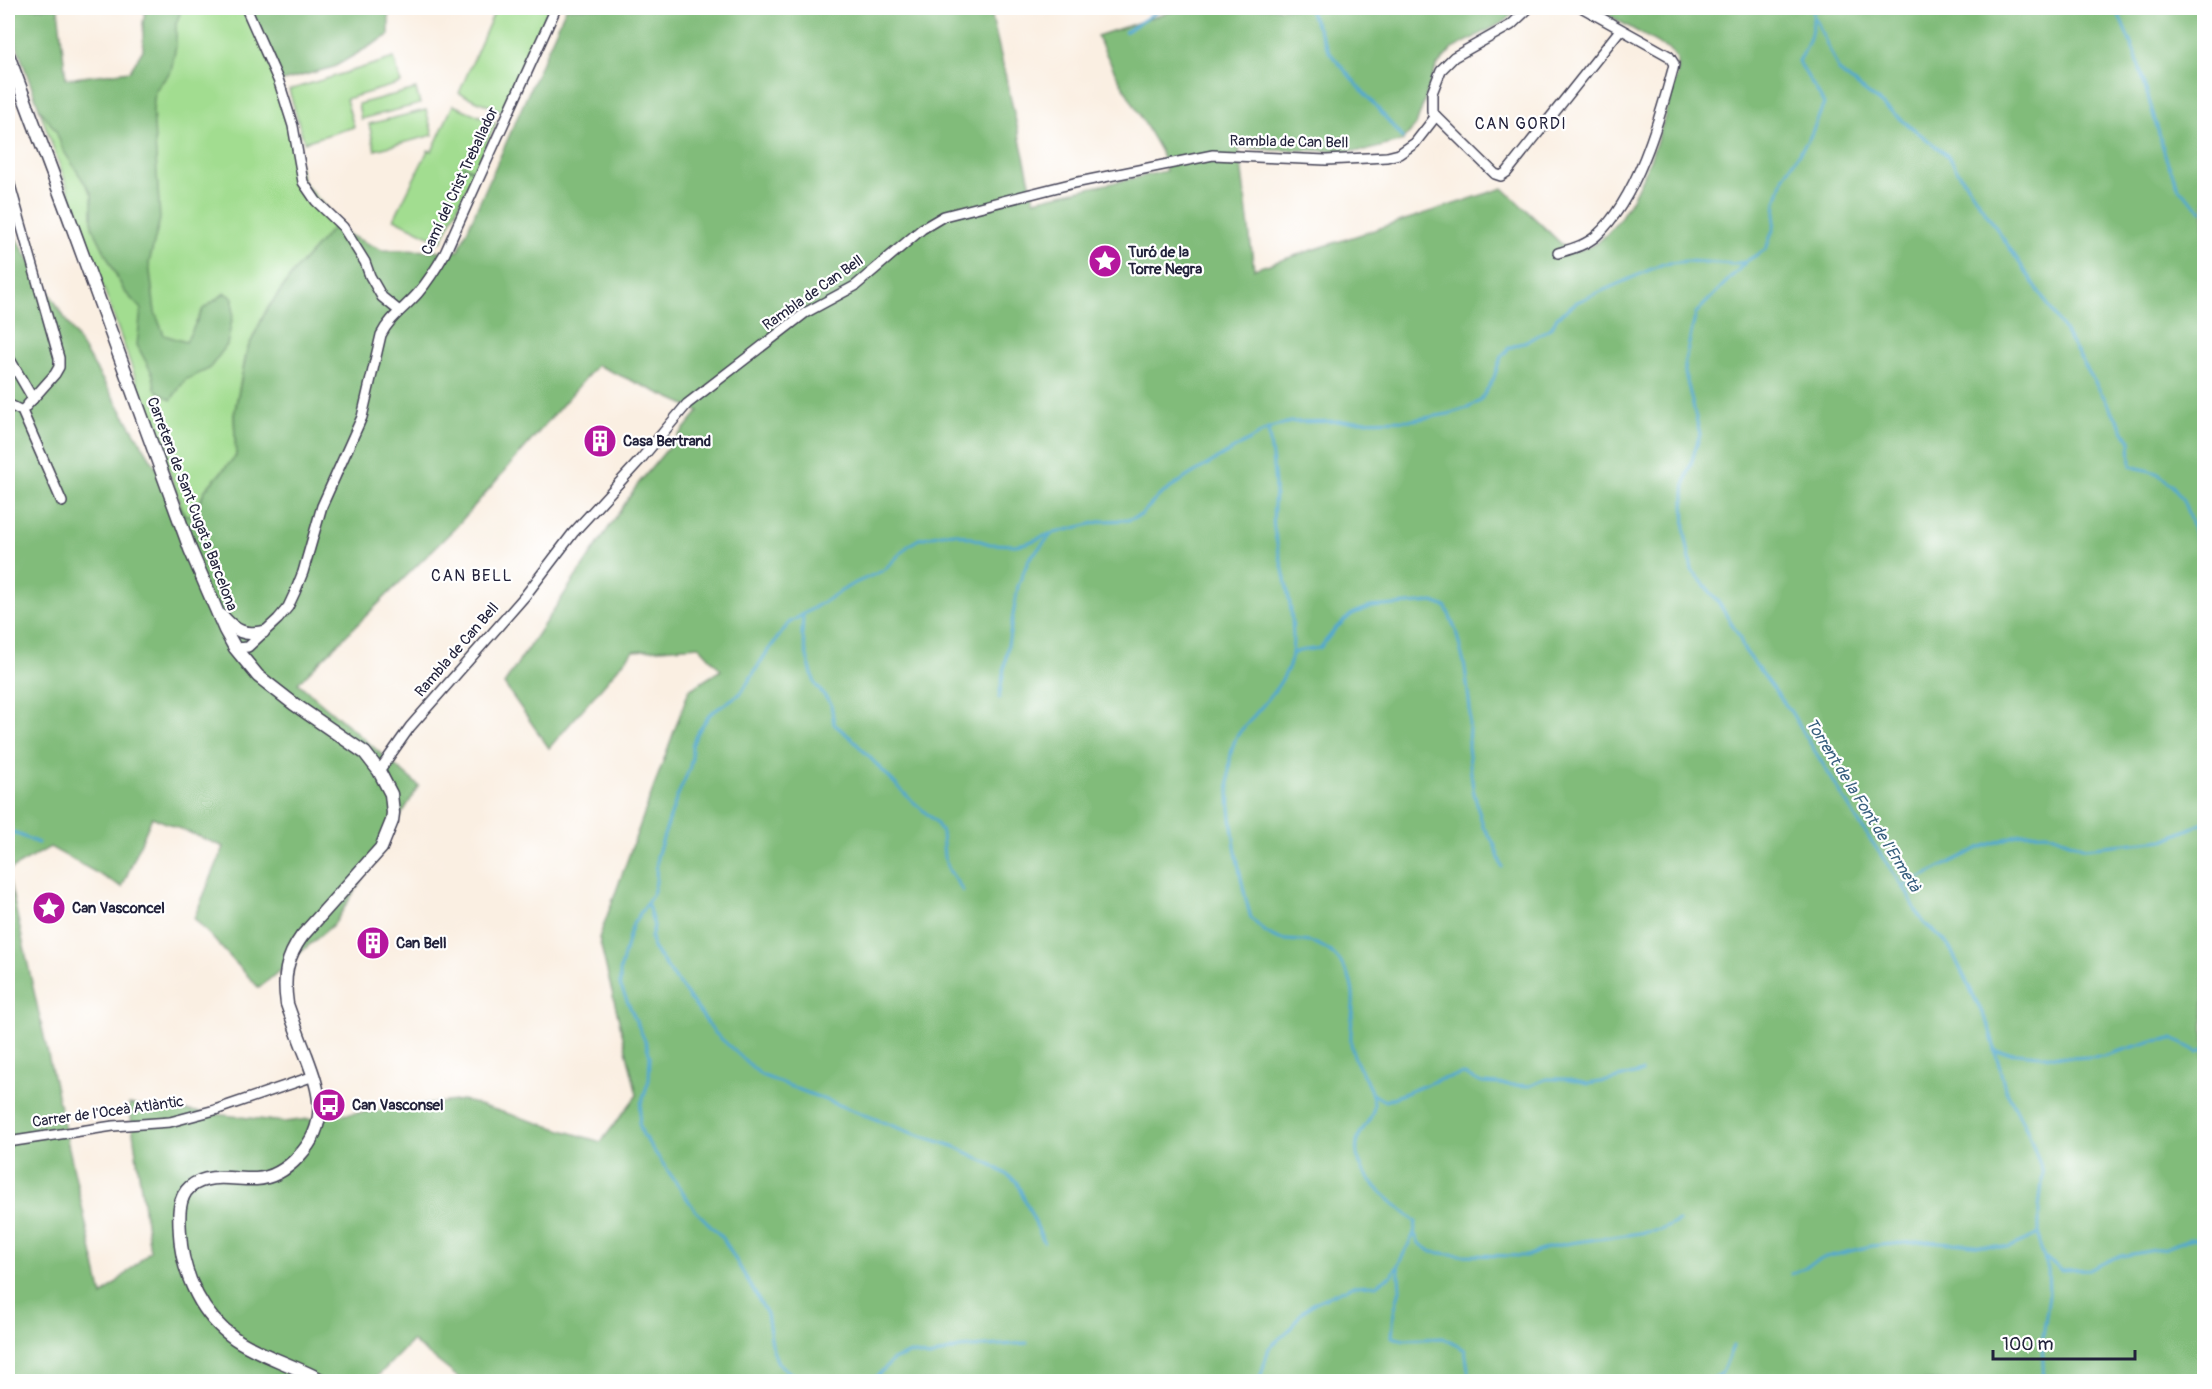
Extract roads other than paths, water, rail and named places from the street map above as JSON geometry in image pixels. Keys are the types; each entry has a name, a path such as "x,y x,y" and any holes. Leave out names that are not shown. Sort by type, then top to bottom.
{"main road":[{"name":"Carretera de Sant Cugat a Barcelona","path":"8,55 212,603 242,647 245,661 258,676 357,747 379,771 393,805 392,821 385,840 364,868 302,936 293,948 285,969 287,1004 320,1097 318,1122 310,1142 294,1162 278,1173 261,1179 220,1177 195,1184 184,1195 179,1220 180,1241 186,1270 196,1293 213,1321 243,1344 325,1382"},
{"path":"212,603 236,630 243,634 263,632"},
{"path":"242,647 244,640 263,632"}],"street":[{"path":"246,8 278,79 293,126 303,182 316,201 343,227 365,262 382,297 398,310"},
{"name":"Camí del Crist Treballador","path":"263,632 288,607 303,572 322,506 362,417 381,335 386,324 398,310 411,301 445,253 556,8"},
{"path":"1529,8 1511,25 1454,57 1441,70 1431,104 1432,112 1495,174 1502,176 1620,30"},
{"path":"1558,253 1594,238 1605,227 1628,192 1641,166 1654,130 1674,63 1671,58 1583,8"},
{"name":"Rambla de Can Bell","path":"379,771 410,727 525,596 573,533 641,459 687,404 805,313 855,286 922,230 944,216 1074,183 1213,155 1326,160 1387,157 1400,153 1415,143 1436,116"},
{"path":"8,178 59,358 59,368 55,374 22,411"},
{"path":"8,356 33,399"},
{"path":"8,404 22,411 62,502"},
{"name":"Carrer de l'Oceà Atlàntic","path":"8,1142 113,1126 171,1122 215,1110 314,1076"}],"waterway":[{"path":"1125,32 1163,8"},
{"path":"1308,8 1330,53 1403,138"},
{"path":"801,1382 778,1363 773,1351 767,1314 723,1238 695,1210 643,1135 639,1123 641,1104 649,1080 650,1056 620,985 620,971 629,936 633,924 653,894 657,856 677,797 689,770 692,746 696,735 710,714 741,693 789,623 851,585 884,570 909,545 919,539 955,533 990,544 1015,545 1103,521 1128,520 1141,515 1159,496 1188,476 1268,429 1290,422 1413,420 1448,414 1470,407 1480,401 1493,380 1501,357 1509,348 1552,327 1557,317 1577,302 1663,264 1687,261 1733,264 1745,262 1766,249 1774,227 1776,202 1784,176 1810,137 1824,104 1799,61 1810,36 1813,8"},
{"path":"2116,8 2136,56 2167,161 2180,190 2202,211"},
{"path":"1815,18 1839,71 1947,155 2054,314 2130,441 2131,466 2158,474 2178,492 2184,502 2204,560"},
{"name":"Torrent de la Font de l'Ermetà","path":"1744,264 1696,313 1685,360 1685,373 1700,434 1685,483 1684,495 1685,533 1692,570 1717,600 1739,636 1743,648 1791,712 1857,820 1906,891 1918,914 1951,950 1989,1027 2005,1088 2028,1132 2043,1173 2039,1233 2040,1246 2048,1269 2049,1295 2042,1343 2044,1382"},
{"path":"1268,429 1275,488 1273,523 1288,591 1293,638 1290,664 1285,675 1263,706 1240,732 1233,747 1229,769 1229,795 1241,878 1251,918 1261,928 1280,939 1310,942 1323,947 1338,959 1346,971 1353,998 1352,1051 1374,1103 1371,1116 1359,1136 1357,1149 1359,1162 1374,1185 1416,1222 1414,1234 1398,1265 1400,1289 1394,1312 1392,1337 1404,1340 1443,1338 1465,1350 1470,1382"},
{"path":"999,698 1018,586 1029,559 1051,535"},
{"path":"1292,654 1320,648 1336,628 1352,614 1370,607 1433,602 1446,607 1456,631 1465,668 1470,708 1468,747 1473,789 1483,827 1494,843 1502,867"},
{"path":"803,615 802,634 808,660 815,684 831,704 834,724 936,822 942,833 944,857 949,870 963,891"},
{"path":"1904,886 1979,848 2020,834 2046,833 2085,848 2164,840 2204,823"},
{"path":"8,830 38,843"},
{"path":"648,905 654,926 651,937 653,948 715,1033 761,1075 909,1132 956,1147 992,1165 1016,1181 1044,1242"},
{"path":"1994,1051 2073,1058 2103,1056 2153,1041 2173,1039 2198,1052 2204,1049"},
{"path":"1372,1094 1385,1101 1438,1080 1463,1074 1482,1083 1530,1086 1546,1079 1565,1079 1588,1084 1642,1072"},
{"path":"1415,1235 1419,1243 1432,1252 1460,1255 1527,1256 1547,1248 1570,1243 1661,1230 1679,1221"},
{"path":"1791,1274 1826,1257 1871,1246 1928,1241 2008,1248 2039,1234"},
{"path":"2045,1258 2062,1270 2091,1269 2116,1257 2166,1248 2189,1239 2204,1238"},
{"path":"1259,1382 1269,1348 1290,1329 1302,1312 1314,1303 1352,1286 1376,1285 1392,1275 1398,1265"},
{"path":"871,1382 893,1360 911,1353 929,1357 959,1348 1027,1343"},
{"path":"1709,1382 1722,1373 1733,1346"}],"place":[{"name":"Turó de la Torre Negra","path":"1105,261"},
{"name":"Casa Bertrand","path":"600,441"},
{"name":"Can Vasconcel","path":"49,908"},
{"name":"Can Bell","path":"373,943"},
{"name":"Can Vasconsel","path":"329,1105"}],"district":[{"name":"CAN GORDI","path":"1521,124"},
{"name":"CAN BELL","path":"472,576"}]}
